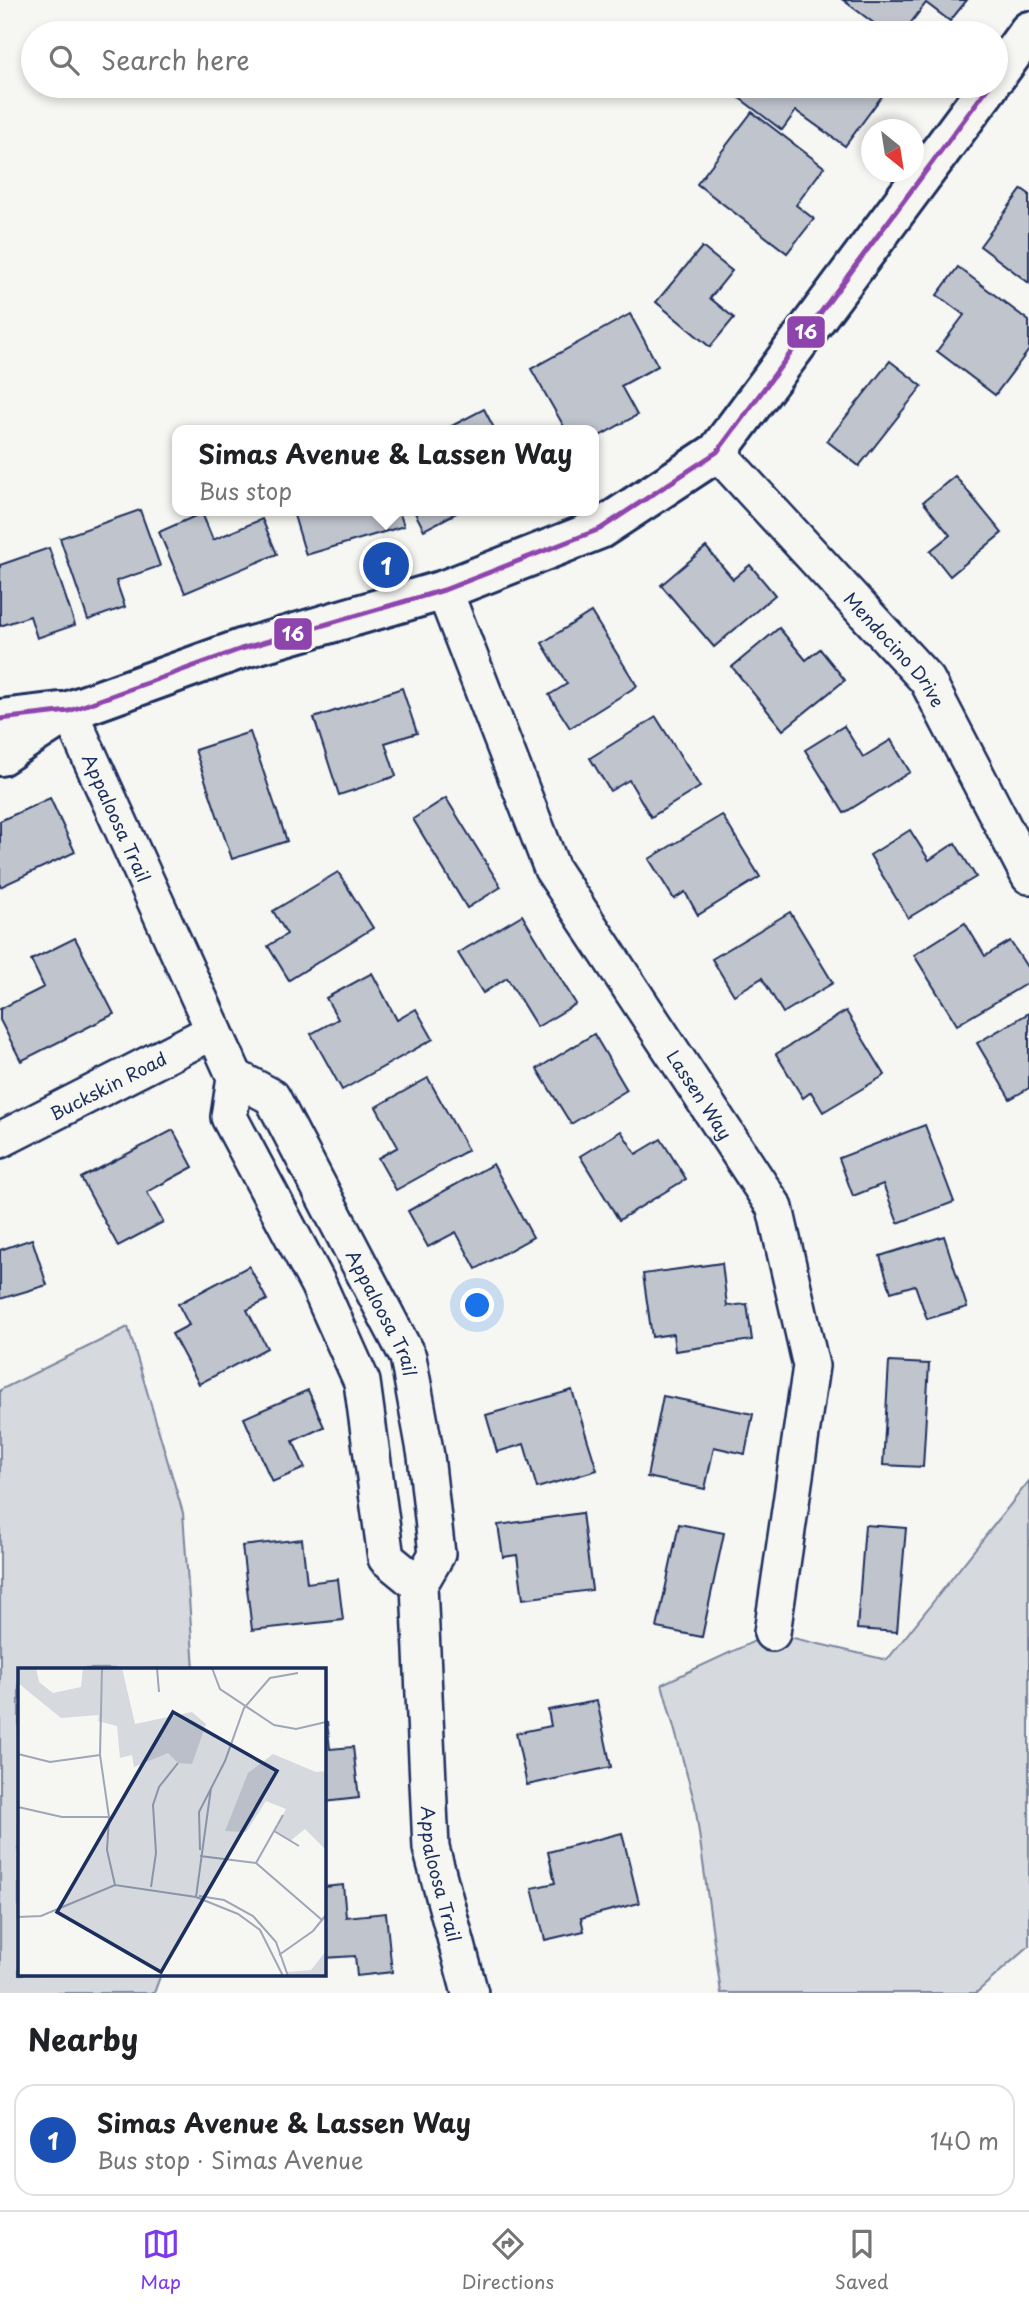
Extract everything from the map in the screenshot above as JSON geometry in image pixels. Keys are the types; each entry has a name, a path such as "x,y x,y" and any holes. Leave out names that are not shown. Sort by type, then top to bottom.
{"street":[{"path":"1008,60 1029,32"},
{"path":"0,755 69,711 241,649 444,590 600,529 717,452 980,98"},
{"name":"Mendocino Drive","path":"717,452 927,680 1029,876"},
{"name":"Lassen Way","path":"444,590 552,869 775,1208 811,1366 772,1633"},
{"path":"0,719 69,711"},
{"name":"Appaloosa Trail","path":"69,711 234,1077 272,1097 408,1357 426,1456 436,1554 419,1585 430,1848 470,1993"},
{"name":"Buckskin Road","path":"0,1140 214,1031"},
{"path":"234,1077 229,1117 318,1284 362,1382 386,1558 419,1585"}],"shaded area":[{"path":"128,1327 183,1513 194,1668 18,1668 18,1976 160,1976 154,1993 0,1993 0,1390"},
{"path":"1029,1481 1029,1946 976,1993 721,1993 695,1804 662,1684 772,1633 887,1660"}],"building":[{"path":"843,0 967,0 950,21 926,3 912,21 871,21"},
{"path":"739,98 881,98 865,119 861,119 861,124 845,146 796,111 782,130"},
{"path":"752,112 824,167 796,205 814,219 787,253 697,184"},
{"path":"1022,189 1029,194 1029,283 980,246"},
{"path":"702,247 732,271 710,298 734,318 710,347 656,302"},
{"path":"958,267 1029,321 1029,350 995,395 937,351 964,315 937,295"},
{"path":"630,314 658,366 621,386 637,415 599,436 599,425 563,425 531,369"},
{"path":"890,361 922,386 859,466 827,441"},
{"path":"484,409 492,425 454,425"},
{"path":"955,476 1002,533 950,576 930,551 950,535 923,502"},
{"path":"140,510 160,566 116,581 125,607 88,620 60,538"},
{"path":"195,516 203,516 213,540 262,519 277,554 185,593 159,532"},
{"path":"294,516 401,516 404,526 306,555"},
{"path":"417,516 451,516 424,530"},
{"path":"706,547 733,579 750,565 775,595 714,647 661,585"},
{"path":"49,548 75,625 37,638 30,616 0,626 0,565"},
{"path":"591,612 637,686 570,728 549,695 567,684 542,643"},
{"path":"779,628 806,660 820,649 845,680 783,730 732,667"},
{"path":"402,688 417,733 385,743 396,776 339,795 314,718"},
{"path":"656,717 700,787 651,817 629,780 610,791 590,758"},
{"path":"844,726 863,757 891,740 910,772 844,813 805,750"},
{"path":"250,732 287,841 232,859 195,750"},
{"path":"50,798 75,852 0,887 0,821"},
{"path":"446,798 501,887 467,908 413,819"},
{"path":"722,815 760,877 698,915 685,892 674,899 649,859"},
{"path":"910,830 929,860 955,843 976,877 908,918 870,855"},
{"path":"338,872 373,928 289,980 268,946 287,934 273,911"},
{"path":"790,912 833,983 783,1013 762,978 734,995 712,959"},
{"path":"522,915 576,1004 537,1027 507,978 483,993 458,953"},
{"path":"965,923 985,956 1010,941 1029,970 1029,982 957,1025 914,955"},
{"path":"75,938 114,1014 21,1061 0,1020 0,1009 44,987 31,960"},
{"path":"372,973 397,1020 416,1009 433,1039 342,1090 311,1034 338,1019 326,998"},
{"path":"846,1011 885,1075 823,1112 811,1092 803,1098 776,1054"},
{"path":"1029,1013 1029,1088 1010,1099 977,1043"},
{"path":"594,1034 627,1090 571,1124 537,1069"},
{"path":"428,1078 468,1150 396,1190 378,1158 398,1147 376,1107"},
{"path":"925,1125 954,1202 898,1223 883,1184 853,1196 839,1158"},
{"path":"173,1130 193,1167 147,1192 163,1222 118,1246 81,1178"},
{"path":"621,1131 636,1154 661,1139 686,1179 619,1220 580,1156"},
{"path":"493,1164 533,1237 476,1269 456,1232 428,1247 408,1211"},
{"path":"944,1236 967,1307 927,1319 915,1285 891,1292 880,1256"},
{"path":"32,1239 47,1285 0,1299 0,1250"},
{"path":"722,1263 727,1306 747,1304 752,1340 675,1351 673,1334 652,1337 643,1274"},
{"path":"249,1266 267,1300 247,1310 267,1348 199,1384 172,1334 189,1325 178,1304"},
{"path":"889,1362 929,1364 923,1467 883,1465"},
{"path":"308,1390 324,1427 293,1441 305,1468 272,1482 244,1418"},
{"path":"572,1390 597,1470 537,1488 524,1444 497,1452 486,1415"},
{"path":"663,1396 753,1414 745,1454 714,1447 705,1489 647,1477"},
{"path":"582,1513 592,1590 523,1599 517,1555 503,1557 498,1525"},
{"path":"679,1524 724,1533 702,1637 657,1628"},
{"path":"865,1525 906,1528 897,1632 857,1629"},
{"path":"302,1539 307,1583 338,1579 343,1620 252,1630 242,1546"},
{"path":"597,1701 611,1767 527,1785 516,1733 551,1726 548,1710"},
{"path":"326,1722 330,1749 353,1747 359,1798 326,1802"},
{"path":"622,1833 639,1903 581,1918 584,1931 545,1940 532,1888 555,1883 548,1852"},
{"path":"343,1885 346,1917 386,1913 392,1972 357,1976 355,1956 326,1958 326,1887"}],"transit line":[{"name":"16","path":"0,719 69,711 241,649 444,590 600,529 717,452 980,98"}],"place":[{"name":"Simas Avenue & Lassen Way","path":"386,565"}]}
